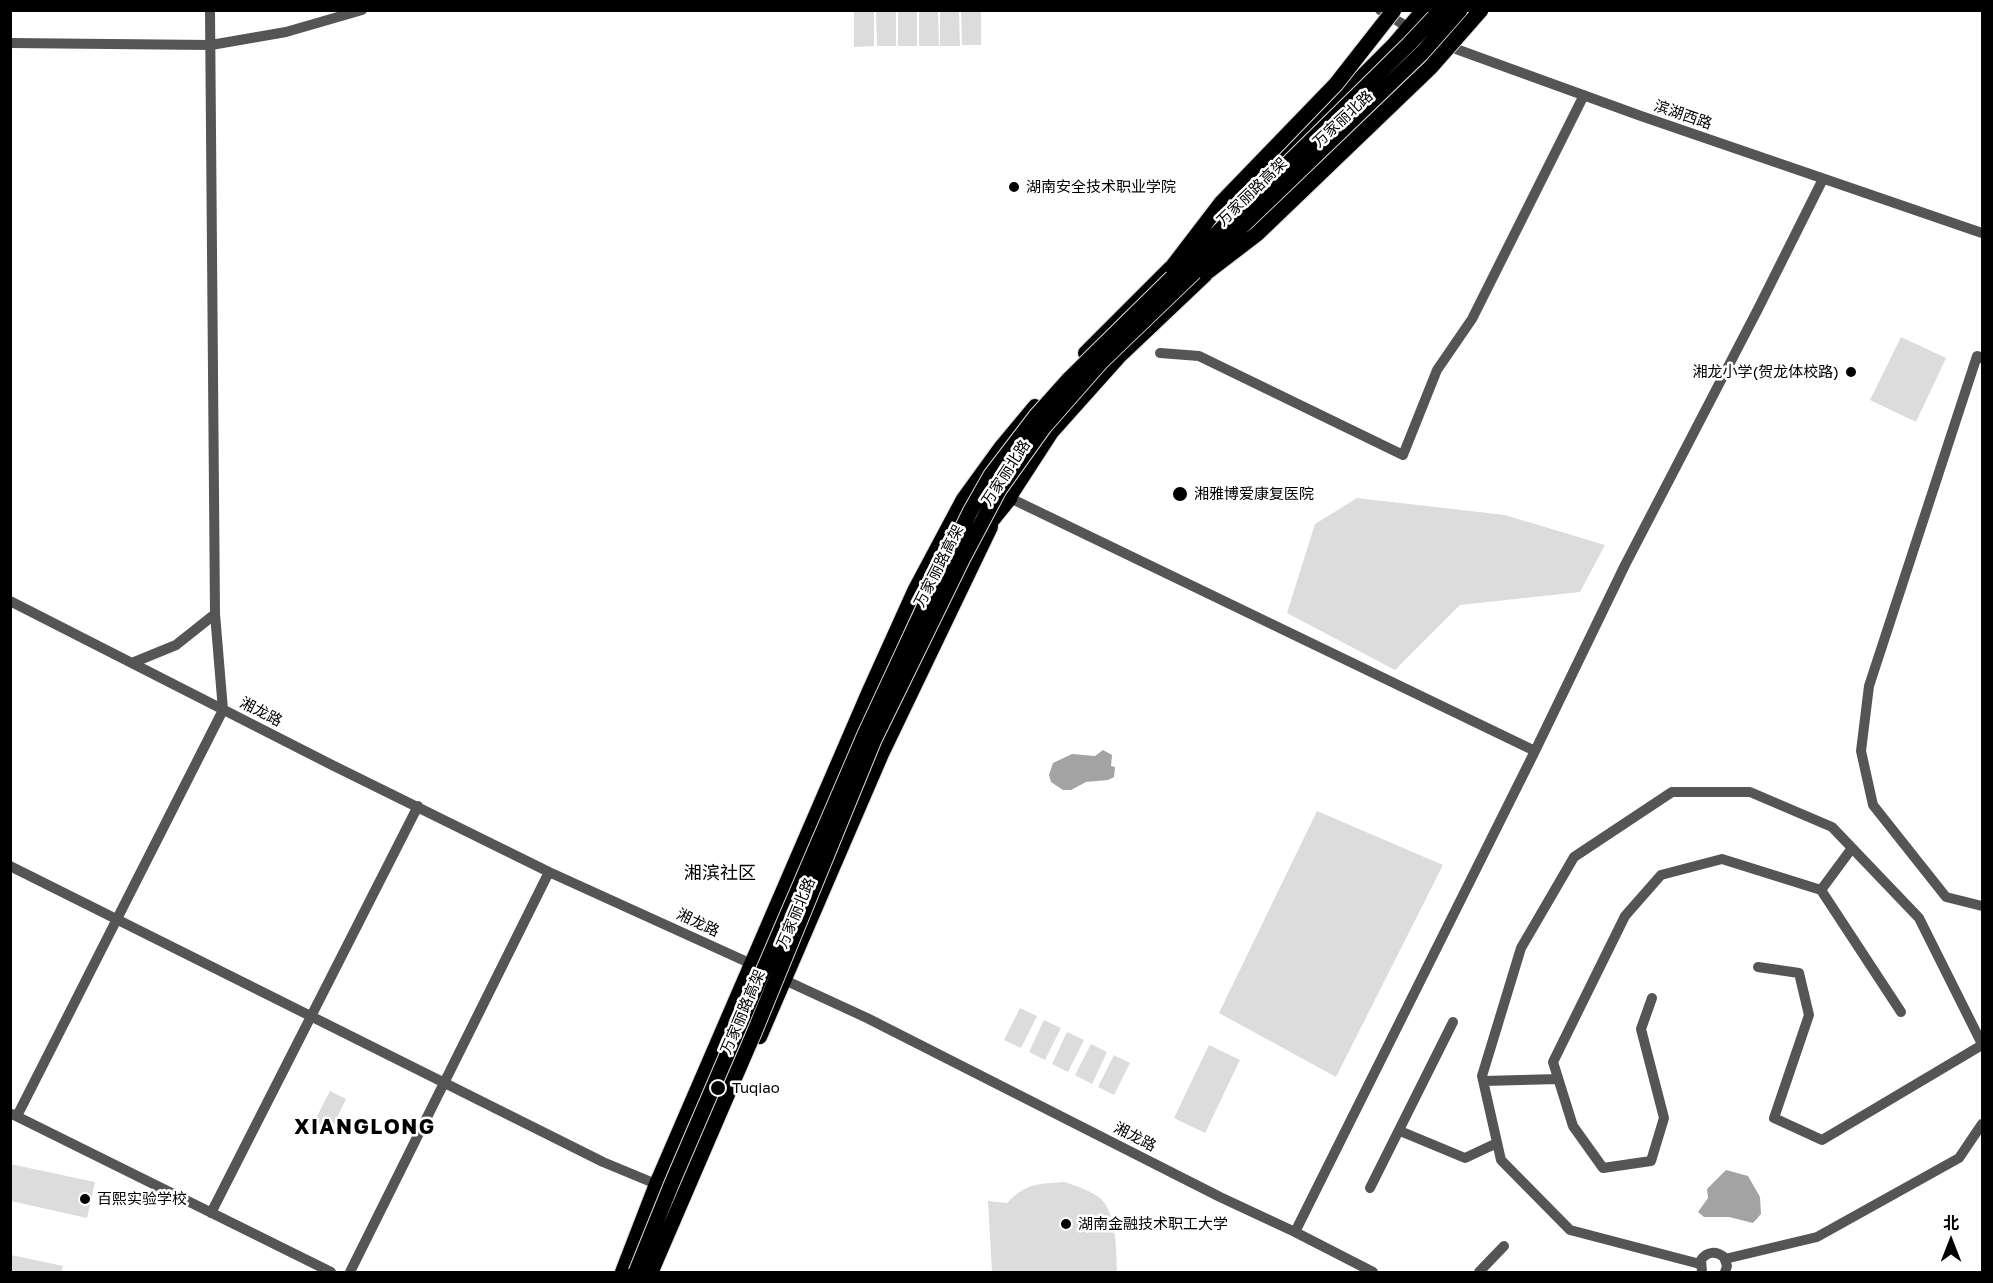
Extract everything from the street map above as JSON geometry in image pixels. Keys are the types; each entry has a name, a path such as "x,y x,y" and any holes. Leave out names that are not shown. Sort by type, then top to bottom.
{"highway":[{"path":"1336,84 1394,10"},
{"path":"1143,313 1221,203 1380,40 1404,10"},
{"name":"万家丽路高架","path":"651,1272 754,1033 879,730 999,490 1044,427 1143,313 1441,10"},
{"name":"万家丽路高架","path":"636,1272 878,707 970,512 991,476 1036,416 1422,53 1460,10"},
{"path":"1143,313 1257,234 1431,68 1481,10"},
{"path":"824,866 981,534 1010,498"}],"main road":[{"name":"万家丽北路","path":"622,1272 656,1184 915,589 963,499 1007,440 1071,367 1408,29 1423,10"},
{"name":"万家丽北路","path":"658,1272 887,743 986,535 1052,432 1119,357 1445,45 1472,10"}],"street":[{"path":"210,10 215,614 223,710 14,1115 331,1272"},
{"path":"10,43 211,45 286,32 362,10"},
{"name":"滨湖西路","path":"1380,10 1408,29 1445,45 1823,179 1983,233"},
{"path":"1160,353 1199,356 1403,455 1437,370 1472,319 1584,95"},
{"path":"1295,1232 1535,751 1625,565 1823,179"},
{"path":"1983,358 1977,356 1869,686 1861,751 1873,805 1880,814 1946,897 1983,906"},
{"path":"1010,498 1535,751"},
{"name":"湘龙路","path":"10,601 332,765 549,872 867,1018 1373,1272"},
{"path":"132,663 176,645 215,614"},
{"path":"1725,1272 1727,1266 1720,1254 1711,1252 1703,1257 1701,1268 1570,1230 1501,1160 1482,1076 1521,948 1574,857 1672,792 1750,792 1832,827 1919,918 1983,1044 1822,1140 1774,1118 1809,1015 1799,974 1758,967"},
{"path":"211,1213 418,806"},
{"path":"1821,890 1852,848"},
{"path":"1652,998 1641,1029 1664,1118 1651,1161 1603,1168 1573,1126 1553,1062 1625,916 1661,875 1722,859 1821,890 1901,1012"},
{"path":"10,866 603,1162 656,1184"},
{"path":"350,1272 549,872"},
{"path":"1370,1188 1453,1022"},
{"path":"1484,1081 1558,1079"},
{"path":"1725,1259 1817,1237 1959,1158 1983,1124"},
{"path":"1400,1131 1465,1158 1497,1143"},
{"path":"1479,1272 1504,1246"}],"shaded area":[{"path":"854,11 874,11 874,46 854,47"},
{"path":"876,11 896,11 896,46 877,46"},
{"path":"898,11 917,11 917,46 898,46"},
{"path":"919,11 938,11 939,46 919,46"},
{"path":"940,11 959,11 960,46 940,46"},
{"path":"961,11 981,11 981,45 962,45"},
{"path":"1901,337 1946,358 1916,422 1870,400"},
{"path":"1357,498 1505,515 1605,545 1580,592 1460,605 1395,670 1287,613 1315,524"},
{"path":"1103,750 1112,755 1111,766 1115,767 1114,777 1108,780 1086,782 1071,790 1063,790 1051,782 1049,775 1053,763 1072,754 1095,756"},
{"path":"1317,811 1443,865 1336,1077 1219,1013"},
{"path":"1020,1008 1037,1016 1021,1048 1004,1040"},
{"path":"1044,1020 1061,1028 1045,1060 1029,1052"},
{"path":"1067,1032 1084,1040 1068,1072 1052,1064"},
{"path":"1091,1044 1107,1052 1092,1084 1075,1075"},
{"path":"1209,1045 1240,1060 1205,1133 1174,1118"},
{"path":"1114,1055 1130,1063 1114,1095 1098,1087"},
{"path":"330,1091 346,1099 331,1130 314,1122"},
{"path":"10,1164 95,1182 87,1218 11,1201"},
{"path":"1726,1170 1748,1176 1760,1197 1761,1214 1753,1223 1729,1217 1704,1217 1698,1212 1708,1198 1707,1189"},
{"path":"1064,1182 1094,1194 1107,1207 1115,1234 1117,1272 992,1272 988,1201 1007,1203 1027,1188"},
{"path":"11,1255 63,1266 61,1272 11,1272"}],"place":[{"name":"湖南安全技术职业学院","path":"1014,187"},
{"name":"湘龙小学(贺龙体校路)","path":"1851,372"},
{"name":"湘雅博爱康复医院","path":"1180,494"},
{"name":"Tuqiao","path":"718,1088"},
{"name":"百熙实验学校","path":"85,1199"},
{"name":"湖南金融技术职工大学","path":"1066,1224"}],"district":[{"name":"湘滨社区","path":"720,873"},
{"name":"XIANGLONG","path":"365,1127"}]}
